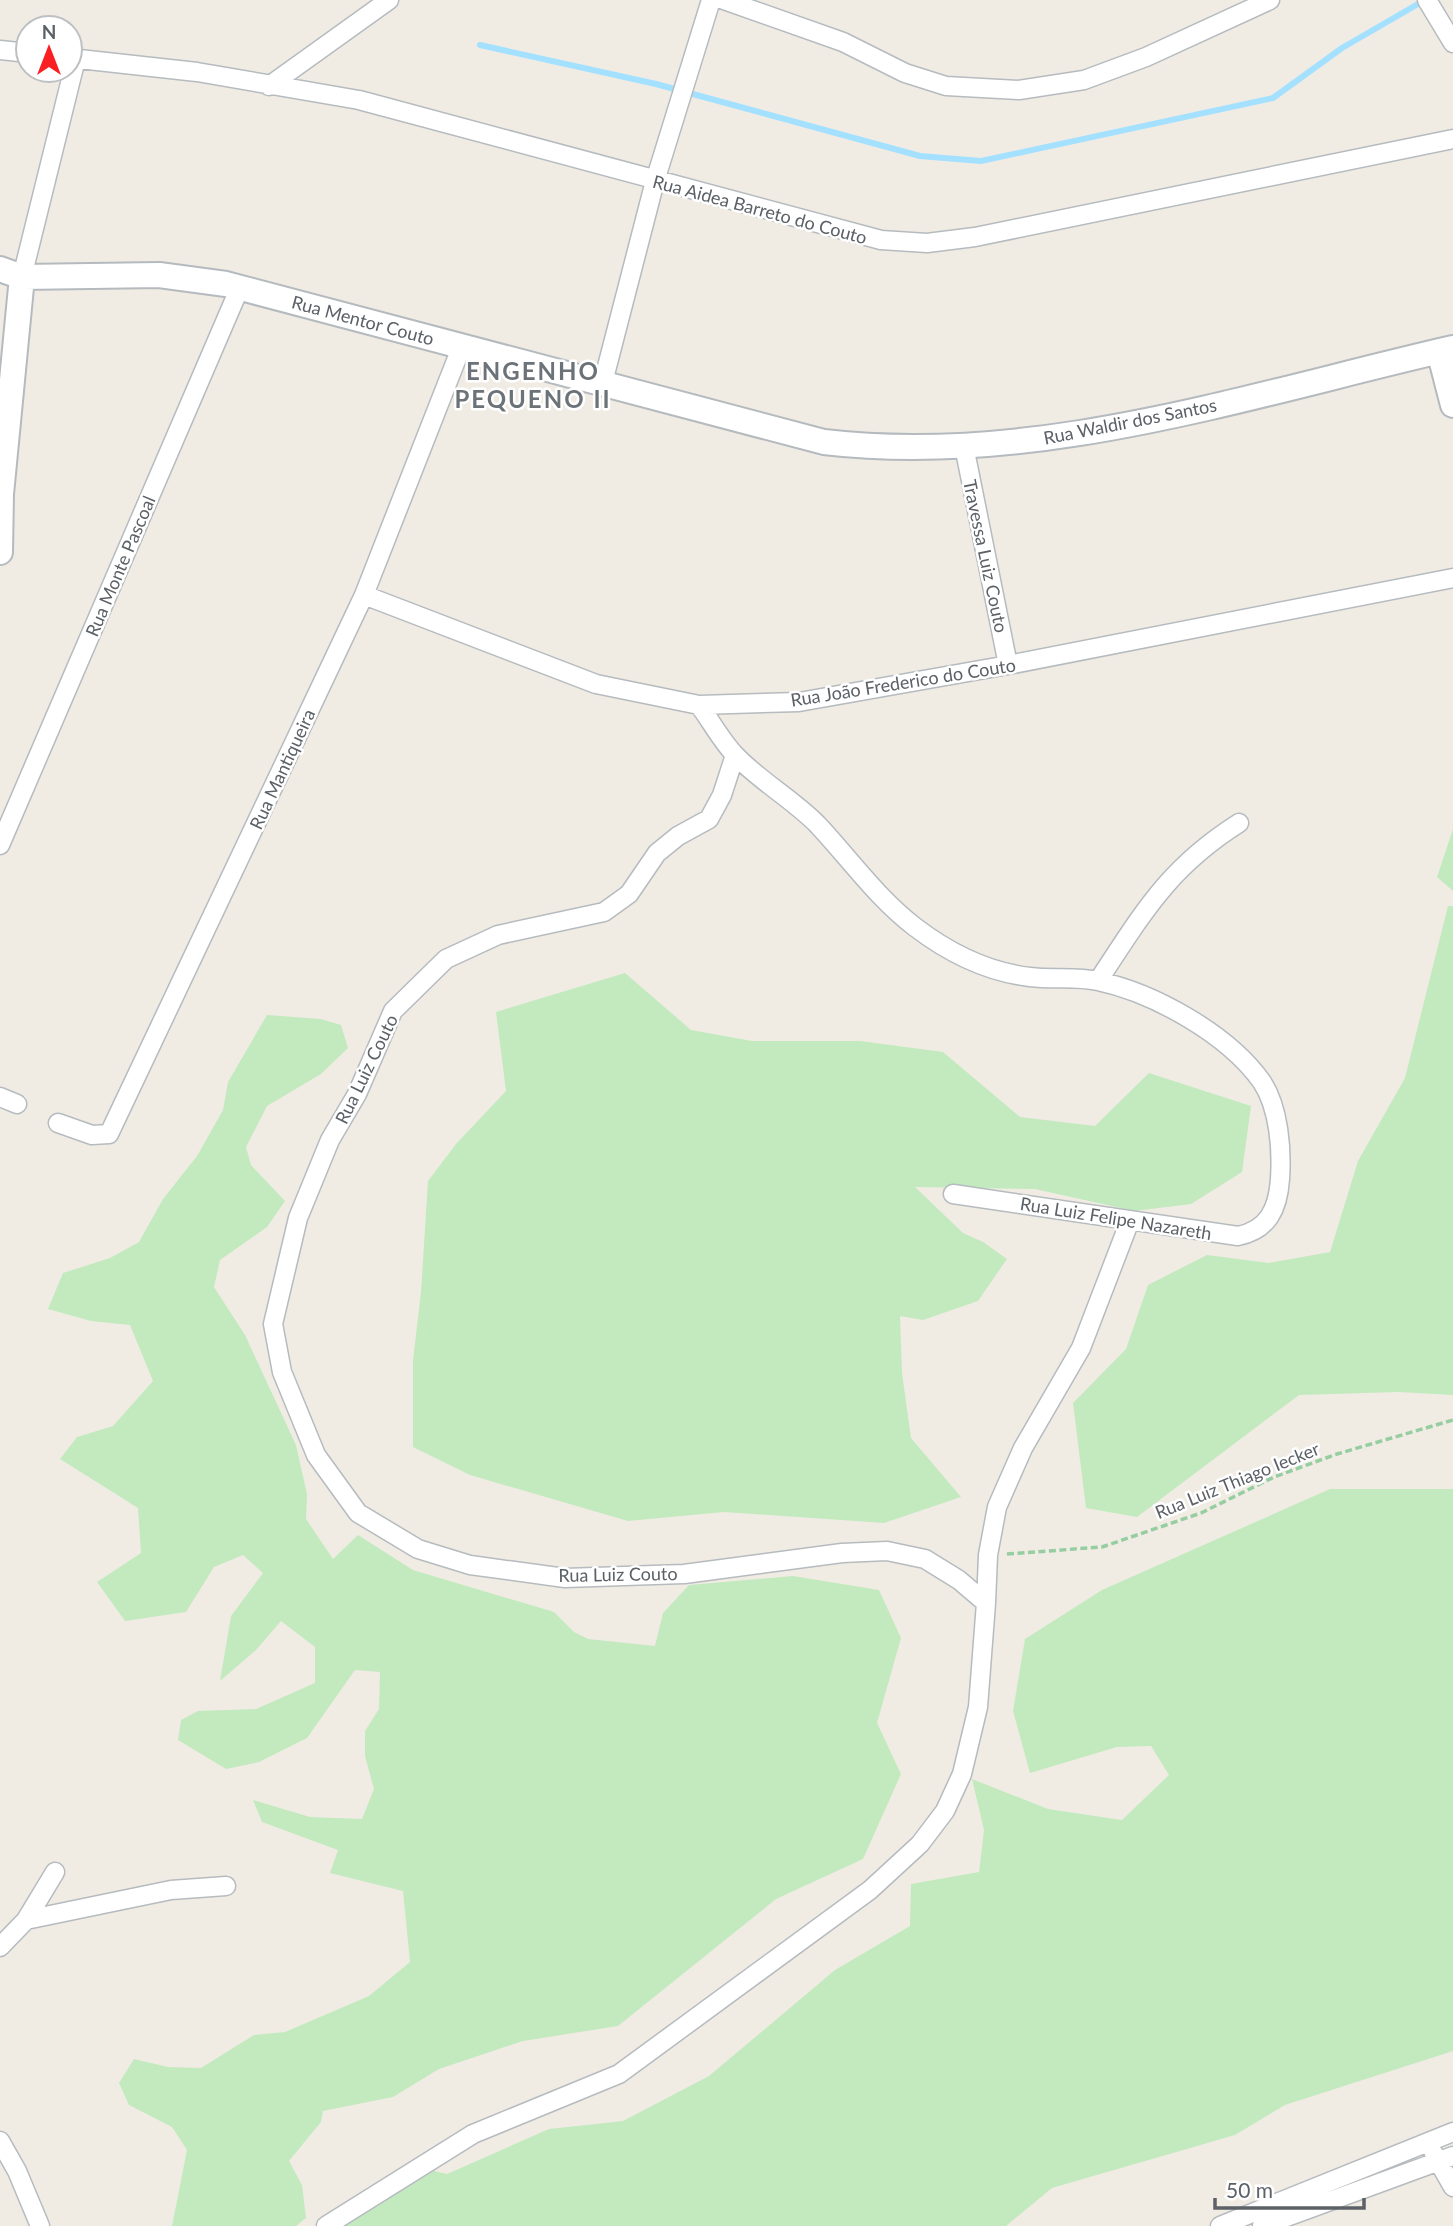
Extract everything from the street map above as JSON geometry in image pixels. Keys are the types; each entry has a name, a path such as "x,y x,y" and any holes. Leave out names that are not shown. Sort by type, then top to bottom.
{"street":[{"path":"269,86 389,0"},
{"path":"602,386 655,181 711,0"},
{"path":"724,0 842,42 905,73 946,86 1019,90 1084,80 1146,57 1270,0"},
{"path":"1431,6 1453,43"},
{"name":"Rua Aidea Barreto do Couto","path":"84,59 197,72 359,100 881,240 927,243 975,237 1453,139"},
{"path":"0,552 11,273 66,84"},
{"name":"Rua Mentor Couto","path":"11,273 159,275 240,287 602,386 721,414"},
{"name":"Rua Monte Pascoal","path":"0,845 240,287"},
{"name":"Rua Mantiqueira","path":"58,1123 92,1135 109,1134 364,595 461,348"},
{"path":"1446,350 1453,405"},
{"name":"Rua Waldir dos Santos","path":"721,414 824,442 883,449 964,446 1065,436 1222,403 1446,350"},
{"name":"Travessa Luiz Couto","path":"964,446 1008,665"},
{"name":"Rua João Frederico do Couto","path":"364,595 596,684 699,705 799,702 1008,665 1453,578"},
{"name":"Rua Luiz Felipe Nazareth","path":"699,705 735,755 815,822 879,894 914,926 956,954 992,969 1030,977 1098,981 1163,1003 1228,1046 1263,1083 1277,1124 1282,1157 1280,1188 1272,1217 1256,1232 1238,1236 1129,1223 1039,1205 953,1194"},
{"name":"Rua Luiz Couto","path":"735,755 722,795 709,819 678,836 657,853 629,894 604,912 498,935 446,959 393,1011 357,1094 330,1140 298,1218 274,1324 282,1372 316,1455 358,1513 418,1549 470,1565 565,1577 684,1574 842,1553 887,1551 925,1559 959,1580 986,1603"},
{"path":"1098,981 1153,898 1177,870 1208,843 1239,823"},
{"path":"326,2226 473,2134 619,2074 870,1890 920,1844 945,1811 962,1774 978,1707 988,1555 997,1507 1023,1448 1081,1348 1129,1223"},
{"path":"0,1947 26,1920 55,1872"},
{"path":"26,1920 171,1890 226,1886"},
{"path":"1270,2216 1453,2132"},
{"path":"0,2141 17,2171 40,2226"},
{"path":"1429,2141 1446,2159 1453,2186"},
{"path":"1220,2226 1270,2216 1446,2159"}],"path":[{"name":"Rua Luiz Thiago Iecker","path":"988,1555 1102,1547 1201,1513 1274,1477 1337,1454 1453,1420"}],"green space":[{"path":"1453,829 1453,891 1437,877"},
{"path":"1448,906 1453,906 1453,1395 1398,1392 1299,1395 1137,1517 1086,1508 1073,1403 1126,1349 1148,1285 1207,1255 1269,1263 1330,1252 1358,1161 1405,1078"},
{"path":"625,973 691,1030 752,1041 860,1041 943,1052 1020,1117 1095,1126 1149,1073 1251,1106 1242,1172 1191,1204 1134,1211 1035,1189 915,1187 963,1233 983,1242 1007,1259 978,1301 923,1320 900,1316 902,1373 911,1438 961,1497 884,1523 724,1512 628,1521 470,1475 413,1447 413,1360 421,1292 428,1181 456,1144 506,1091 496,1012"},
{"path":"267,1015 321,1019 341,1025 348,1048 321,1074 267,1106 246,1147 251,1165 285,1201 267,1227 220,1260 214,1287 245,1335 296,1445 307,1494 306,1519 333,1559 358,1535 413,1570 554,1612 574,1632 588,1639 655,1646 663,1613 689,1585 793,1576 879,1590 901,1638 877,1723 901,1774 863,1859 776,1899 618,2026 523,2041 439,2069 393,2097 323,2111 321,2122 289,2161 302,2185 306,2218 296,2226 172,2226 187,2150 172,2127 129,2105 119,2083 134,2059 168,2067 201,2068 254,2035 285,2032 369,1996 410,1962 403,1891 330,1873 338,1850 262,1822 253,1800 310,1817 362,1819 374,1789 365,1756 365,1731 379,1709 380,1672 355,1670 307,1738 259,1762 226,1769 178,1740 181,1720 198,1711 256,1709 315,1683 315,1647 281,1621 256,1650 220,1681 231,1616 263,1573 243,1555 214,1567 186,1612 125,1621 97,1582 141,1553 138,1508 60,1459 77,1437 113,1426 153,1381 130,1325 91,1321 48,1309 63,1273 110,1258 139,1242 163,1199 197,1156 223,1110 228,1082"},
{"path":"1330,1489 1453,1489 1453,2051 1285,2105 1235,2135 1052,2188 1006,2226 343,2226 430,2170 447,2174 549,2129 623,2121 709,2076 835,1970 910,1926 911,1884 979,1872 984,1830 972,1779 1048,1809 1122,1820 1169,1775 1151,1746 1117,1747 1030,1773 1013,1711 1025,1639 1102,1590"}],"waterway":[{"path":"480,45 656,84 920,156 981,161 1273,98 1342,48 1425,0"}],"district":[{"name":"ENGENHO PEQUENO II","path":"533,384"}]}
